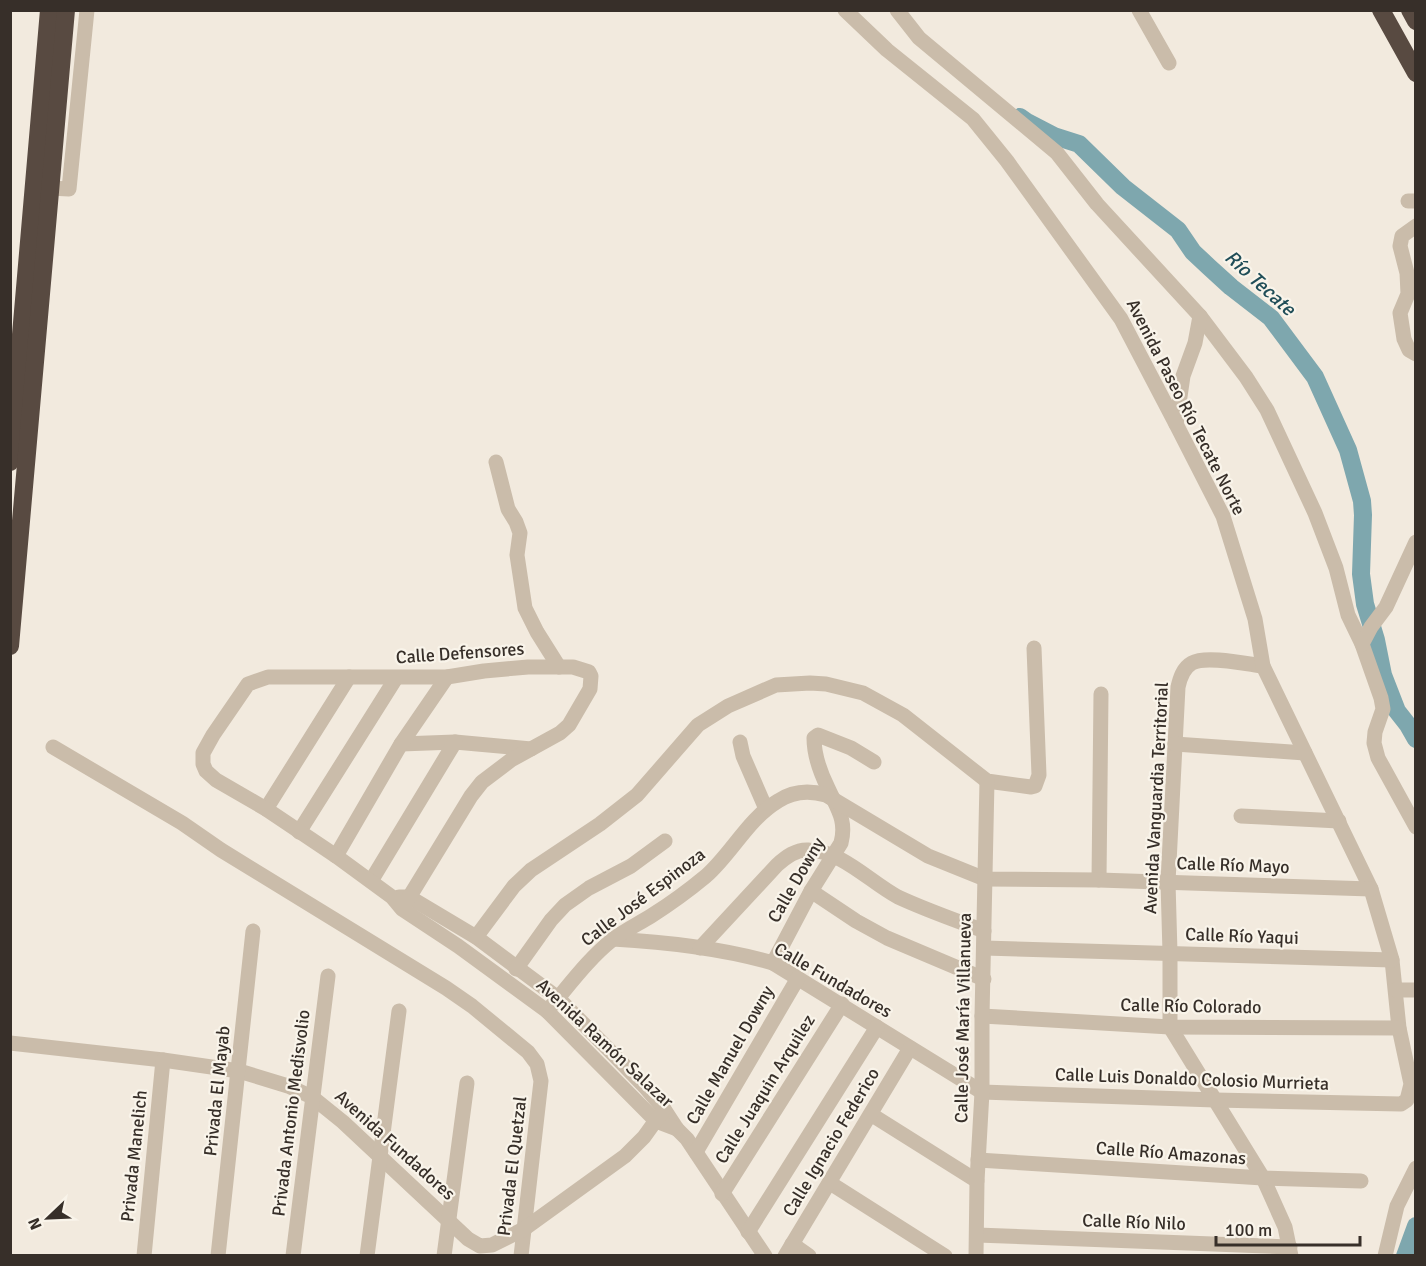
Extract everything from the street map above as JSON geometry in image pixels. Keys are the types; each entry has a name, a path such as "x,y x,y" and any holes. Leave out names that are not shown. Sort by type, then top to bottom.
{"highway":[{"path":"10,462 49,10"},
{"path":"10,646 66,10"},
{"path":"1382,10 1416,73"},
{"path":"1410,10 1416,21"}],"street":[{"path":"50,188 69,189 87,10"},
{"name":"Avenida Paseo Río Tecate Norte","path":"845,10 887,50 973,119 1007,161 1121,319 1223,516 1255,619 1263,666 1371,889 1392,960 1399,1028 1413,1080 1407,1100 1401,1104"},
{"path":"897,10 919,38 1057,153 1097,204 1200,316 1246,377 1277,429 1315,513 1336,568 1348,615 1362,644 1383,709 1375,732 1374,743 1378,758 1416,827"},
{"path":"1139,10 1168,63"},
{"path":"1416,226 1402,236 1400,246 1407,273 1408,294 1400,313 1404,339 1409,350 1416,354"},
{"path":"1176,424 1183,376 1195,343 1200,316"},
{"path":"496,462 508,509 520,533 517,555 525,608 559,667"},
{"path":"1362,644 1386,607 1416,542"},
{"path":"476,937 514,886 531,870 600,824 637,795 698,725 728,706 776,686 826,684 863,693 903,715 987,781 1035,786 1038,782 1034,648"},
{"name":"Avenida Vanguardia Territorial","path":"1170,1027 1168,882 1178,687 1184,671 1198,660 1263,666"},
{"name":"Calle Defensores","path":"216,780 206,771 203,764 203,753 248,684 277,676 447,677 484,670 559,667 578,667 589,672 590,689 568,725 560,733 531,749"},
{"path":"267,809 349,677"},
{"path":"336,856 401,744 447,677"},
{"path":"299,832 396,678"},
{"path":"1099,880 1101,694"},
{"name":"Calle Downy","path":"773,963 811,891 841,843 844,825 842,816 827,786 814,738 818,735 851,748 874,762"},
{"path":"401,744 455,742 531,749"},
{"path":"371,881 455,742"},
{"path":"740,742 743,756 766,809"},
{"path":"1175,744 1305,753"},
{"name":"Privada El Quetzal","path":"53,747 446,988 472,1006 528,1052 537,1065 541,1081 521,1256"},
{"path":"401,901 482,782 511,760 531,749"},
{"name":"Avenida Ramón Salazar","path":"216,780 267,809 401,901 547,1011 676,1129 696,1152 765,1256"},
{"name":"Calle José María Villanueva","path":"976,1256 976,1182 982,1092 987,781"},
{"name":"Calle José Espinoza","path":"547,1011 586,965 613,939 672,903 690,889 723,859 752,822 766,809 779,800 801,792 819,793 834,800 928,856 985,879"},
{"path":"1241,816 1339,821"},
{"path":"516,969 550,920 565,905 589,888 624,870 665,841"},
{"path":"700,948 777,865 797,851 811,850 832,856 897,896 922,908 984,931"},
{"name":"Calle Río Mayo","path":"985,879 1099,880 1371,889"},
{"path":"811,891 856,921 887,938 984,979"},
{"name":"Avenida Ramón Salazar","path":"401,901 476,937 516,969 558,998 646,1088 660,1115"},
{"name":"Privada El Mayab","path":"218,1256 253,931"},
{"name":"Calle Fundadores","path":"613,939 700,948 773,963 982,1092"},
{"name":"Calle Río Yaqui","path":"984,948 1392,960"},
{"name":"Privada Antonio Medisvolio","path":"293,1256 328,976"},
{"name":"Calle Manuel Downy","path":"696,1152 798,978"},
{"path":"1396,990 1416,990"},
{"name":"Calle Juaquin Arquilez","path":"722,1194 842,1004"},
{"path":"367,1256 399,1011"},
{"name":"Calle Río Colorado","path":"982,1016 1170,1027 1399,1028"},
{"path":"748,1232 877,1027"},
{"path":"1170,1027 1263,1178 1285,1227 1290,1251"},
{"name":"Avenida Fundadores","path":"10,1043 239,1071 279,1082 312,1097 380,1155 468,1239 480,1246 499,1243 524,1229 625,1156 644,1137 660,1115"},
{"name":"Calle Ignacio Federico","path":"789,1250 872,1115 910,1048"},
{"name":"Privada Manelich","path":"144,1256 163,1060"},
{"path":"444,1256 468,1083"},
{"name":"Calle Luis Donaldo Colosio Murrieta","path":"982,1092 1401,1104"},
{"path":"872,1115 976,1182"},
{"name":"Calle Río Amazonas","path":"978,1160 1263,1178 1361,1181"},
{"path":"1385,1256 1398,1206 1416,1168"},
{"path":"830,1183 945,1256"},
{"name":"Calle Río Nilo","path":"977,1235 1290,1251"},
{"path":"789,1250 809,1256"}],"waterway":[{"name":"Río Tecate","path":"1020,117 1054,136 1079,144 1123,187 1178,230 1193,252 1231,287 1271,318 1315,377 1348,450 1362,501 1361,574 1365,604 1376,640 1383,675 1397,711 1416,739"},
{"name":"Río Tecate","path":"1405,1256 1416,1226"}]}
